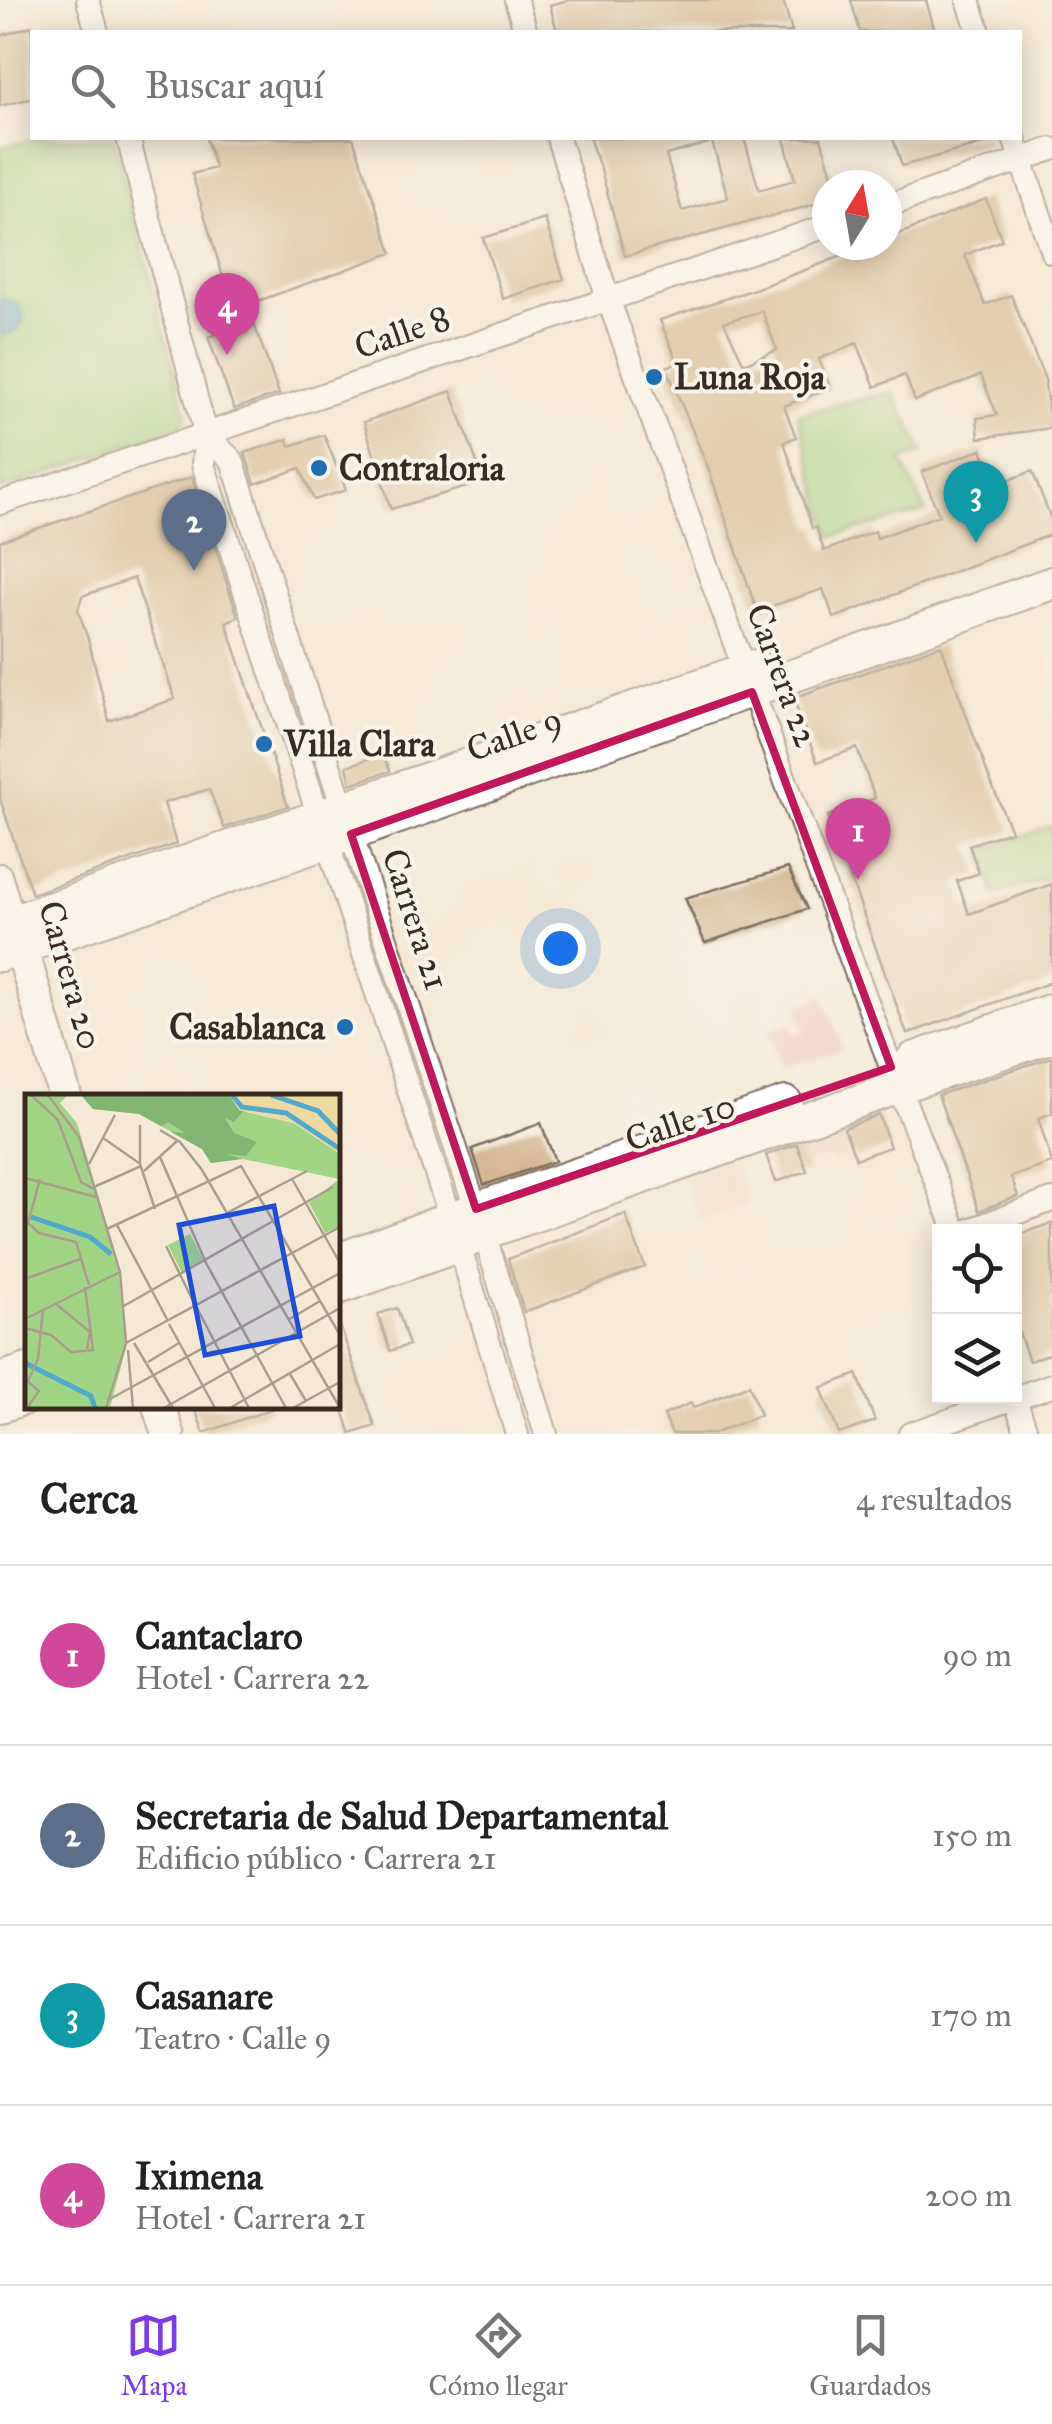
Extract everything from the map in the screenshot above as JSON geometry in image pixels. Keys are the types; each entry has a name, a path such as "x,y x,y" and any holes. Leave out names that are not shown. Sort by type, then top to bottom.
{"main road":[{"name":"Calle 9","path":"748,681 1052,560"},
{"name":"Calle 9","path":"8,938 748,681 1052,583"},
{"name":"Carrera 20","path":"8,938 64,1094"},
{"name":"Calle 10","path":"340,1259 467,1227 895,1077 1052,1010"},
{"name":"Calle 10","path":"895,1077 1052,1036"},
{"name":"Calle 10","path":"340,1287 467,1227"},
{"path":"0,1379 25,1371"},
{"path":"0,1406 25,1398"},
{"path":"160,1409 168,1434"}],"street":[{"path":"88,0 97,30"},
{"path":"516,0 525,30"},
{"path":"968,0 978,30"},
{"name":"Carrera 21","path":"129,140 206,435 232,460 335,826 467,1227 546,1434"},
{"name":"Carrera 22","path":"559,140 608,299 748,681 895,1077 957,1224"},
{"path":"1018,149 1052,252"},
{"path":"902,199 1018,149 1052,149"},
{"name":"Calle 8","path":"0,503 812,231"},
{"name":"Carrera 20","path":"0,875 8,938"},
{"path":"983,1224 1052,1200"},
{"name":"Carrera 21","path":"467,1227 517,1434"},
{"path":"1022,1394 1052,1385"},
{"path":"910,1434 994,1404"},
{"path":"1016,1404 1027,1434"}],"highlighted area":[{"path":"752,692 891,1067 476,1209 351,834"}],"shaded area":[{"path":"824,996 843,1049 781,1069 768,1031 791,1022 795,1035 805,1031 798,1008"},
{"path":"842,1121 854,1155 832,1164 828,1157 805,1165 795,1138"},
{"path":"733,1159 749,1203 700,1221 684,1177"}],"green space":[{"path":"30,139 115,140 186,415 181,427 0,490 0,148"},
{"path":"893,392 923,452 901,460 926,511 831,537 798,414"},
{"path":"1052,826 1052,877 994,895 983,850"}],"water":[{"path":"0,300 17,303 24,317 16,331 0,334"}],"building":[{"path":"568,0 783,0 791,30 556,30 550,5"},
{"path":"851,0 926,0 934,30 859,30"},
{"path":"32,26 30,98 0,106 0,36"},
{"path":"207,140 354,140 392,253 233,310 192,174 215,168"},
{"path":"590,140 707,140 708,143 666,155 682,211 728,198 712,140 745,140 759,190 795,180 785,140 822,140 831,170 812,170 812,205 625,256"},
{"path":"894,140 985,140 986,143 902,166"},
{"path":"986,199 1002,240 965,255 985,305 1011,295 1046,382 1051,428 979,438 977,418 997,415 981,375 915,401 905,375 875,387 857,343 819,359 830,388 784,406 796,437 784,442 812,528 816,527 824,551 875,531 877,538 939,515 922,472 982,449 996,485 1032,471 1052,521 1052,534 834,618 823,589 757,611 709,470 666,367 678,363 660,320 831,260 902,260 902,233","holes":["762,311 777,350 744,364 724,322"]},
{"path":"545,219 564,279 503,299 483,238"},
{"path":"253,321 279,394 234,409 208,337"},
{"path":"451,391 484,482 391,509 364,422"},
{"path":"324,435 346,490 314,500 300,468 255,484 245,453 288,439 290,446"},
{"path":"192,477 238,617 226,622 288,806 224,828 209,789 164,803 176,844 32,894 0,799 0,541","holes":["134,578 175,699 109,721 78,610 82,596"]},
{"path":"941,645 1011,831 969,845 979,873 957,881 969,914 1052,884 1052,982 907,1034 828,816 875,798 857,748 817,762 793,698"},
{"path":"383,754 390,771 351,784 347,766"},
{"path":"788,868 807,909 705,943 685,898"},
{"path":"1052,1057 1052,1113 1038,1118 1052,1163 1011,1177 1018,1196 979,1211 938,1095"},
{"path":"879,1115 890,1147 856,1159 844,1128"},
{"path":"541,1123 555,1161 484,1185 472,1149"},
{"path":"797,1144 807,1171 776,1182 766,1155"},
{"path":"625,1214 645,1267 524,1312 508,1259"},
{"path":"1052,1223 1052,1353 1029,1361 1022,1341 1022,1233"},
{"path":"397,1308 409,1345 390,1351 378,1314"},
{"path":"340,1326 375,1426 351,1434 340,1402"},
{"path":"857,1374 875,1421 839,1434 821,1388"},
{"path":"749,1385 760,1415 713,1434 672,1434 664,1415 691,1403 693,1408"},
{"path":"195,1409 271,1409 204,1433"}],"place":[{"name":"Iximena","path":"227,355"},
{"name":"Luna Roja","path":"654,377"},
{"name":"Contraloria","path":"319,468"},
{"name":"Casanare","path":"976,543"},
{"name":"Secretaria de Salud Departamental","path":"194,571"},
{"name":"Villa Clara","path":"264,744"},
{"name":"Cantaclaro","path":"858,880"},
{"name":"Casablanca","path":"345,1027"}]}
